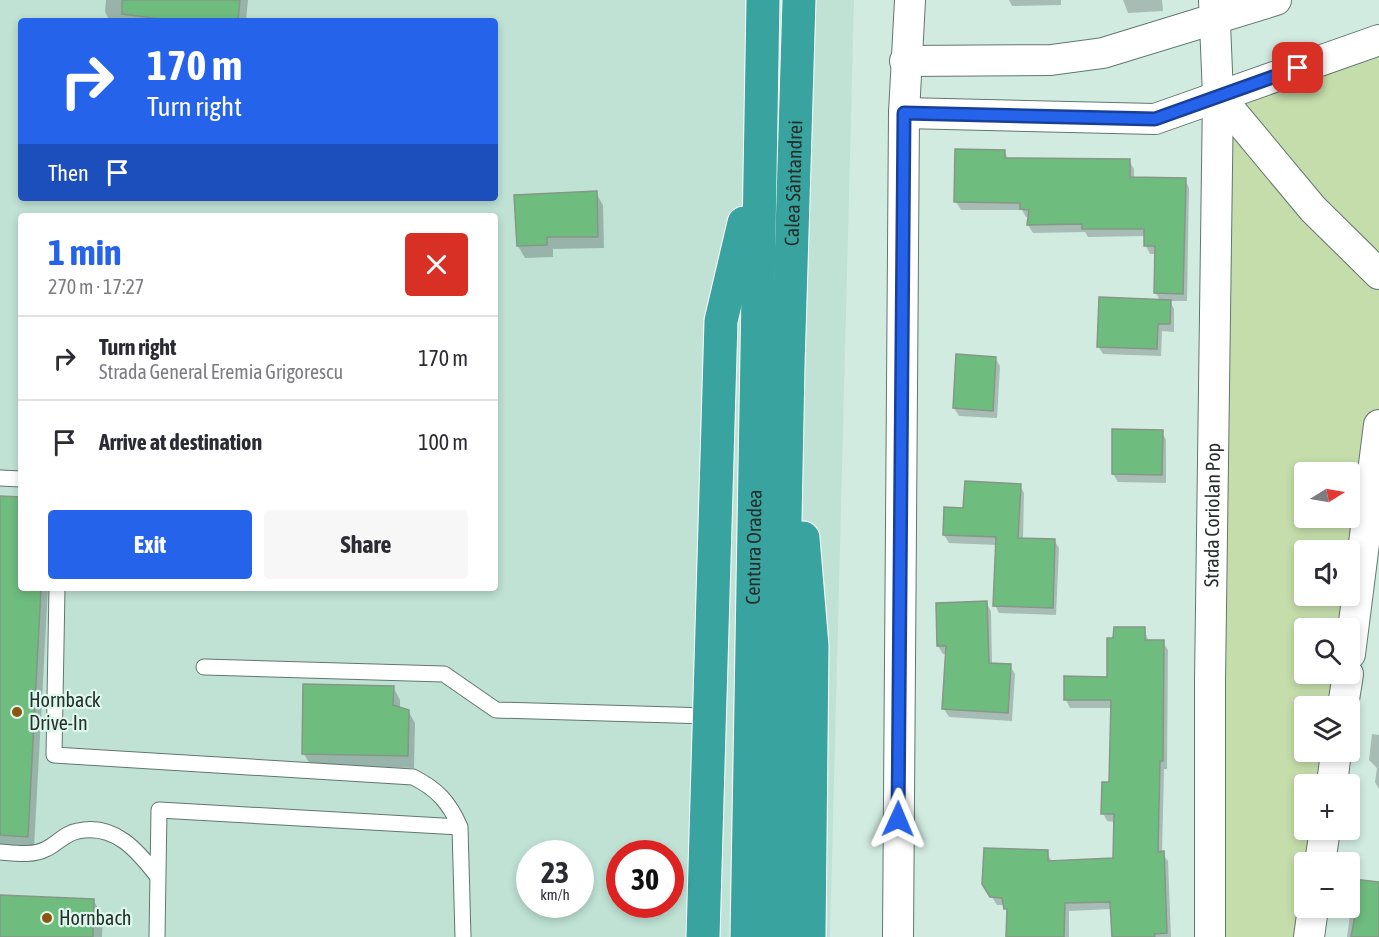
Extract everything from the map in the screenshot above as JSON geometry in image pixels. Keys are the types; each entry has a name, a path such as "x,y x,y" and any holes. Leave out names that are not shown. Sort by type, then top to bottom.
{"highway":[{"name":"Calea Sântandrei","path":"759,157 763,0"},
{"name":"Calea Sântandrei","path":"788,366 799,0"},
{"path":"703,937 722,321 759,157"},
{"name":"Centura Oradea","path":"747,937 759,157"},
{"path":"788,366 812,646 809,937"},
{"name":"Centura Oradea","path":"777,937 788,366"}],"street":[{"path":"898,937 904,113 910,0"},
{"path":"905,61 1051,60 1102,53 1214,10 1276,0"},
{"name":"Strada Coriolan Pop","path":"1210,937 1210,681 1218,95 1214,10"},
{"path":"904,113 1155,119 1379,40"},
{"path":"1218,95 1313,209 1379,274"},
{"path":"1355,618 1379,425"},
{"path":"1309,937 1312,918"}],"lane":[{"path":"0,478 18,479"},
{"path":"57,591 54,754 413,777 434,788 451,806 460,827 463,937"},
{"path":"204,667 444,674 496,710 709,716"},
{"path":"157,937 159,810 460,827"},
{"path":"0,852 22,854 46,849 58,840 78,831 105,831 132,845 158,877"}],"shaded area":[{"path":"0,0 854,0 830,937 0,937"}],"green space":[{"path":"1379,40 1379,425 1360,558 1360,540 1294,540 1294,606 1353,606 1351,618 1294,618 1294,684 1346,684 1345,696 1294,696 1294,762 1335,762 1333,774 1294,774 1294,840 1323,840 1322,852 1294,852 1294,918 1306,918 1309,937 1210,937 1218,95"}],"building":[{"path":"122,0 240,0 238,18 154,18 122,14"},
{"path":"955,149 1005,150 1005,158 1130,159 1130,177 1186,178 1183,294 1154,293 1155,246 1144,246 1144,229 1082,229 1082,224 1027,225 1029,210 1020,209 1020,203 954,202"},
{"path":"597,191 598,237 547,237 547,245 517,246 514,195"},
{"path":"1099,297 1171,300 1170,324 1158,324 1157,349 1097,347"},
{"path":"956,354 996,357 993,411 953,408"},
{"path":"1112,429 1163,430 1162,475 1112,474"},
{"path":"965,481 1021,484 1018,538 1055,539 1053,608 993,606 996,537 943,535 944,507 963,508"},
{"name":"Hornback Drive-In","path":"0,496 18,497 18,591 41,591 28,837 0,835"},
{"path":"987,601 989,663 1011,664 1008,713 942,709 946,646 937,646 936,603"},
{"path":"1114,627 1145,627 1145,640 1164,640 1163,761 1160,761 1158,852 1164,851 1167,933 1154,934 1155,937 1112,937 1110,902 1065,903 1064,937 1006,937 1007,909 1004,909 1002,898 990,897 982,884 984,848 1048,850 1048,861 1113,858 1114,814 1101,814 1102,782 1109,782 1111,700 1064,700 1064,676 1107,677 1107,638 1113,638"},
{"path":"303,684 394,686 393,705 409,710 408,756 302,754"},
{"path":"1360,880 1379,882 1379,937 1351,937 1355,918 1360,918"},
{"name":"Hornbach","path":"0,895 94,899 93,937 0,937"}],"place":[{"name":"Hornback Drive-In","path":"17,712"},
{"name":"Hornbach","path":"47,918"}],"route":[{"path":"898,819 904,113 1155,119 1298,68"}]}
